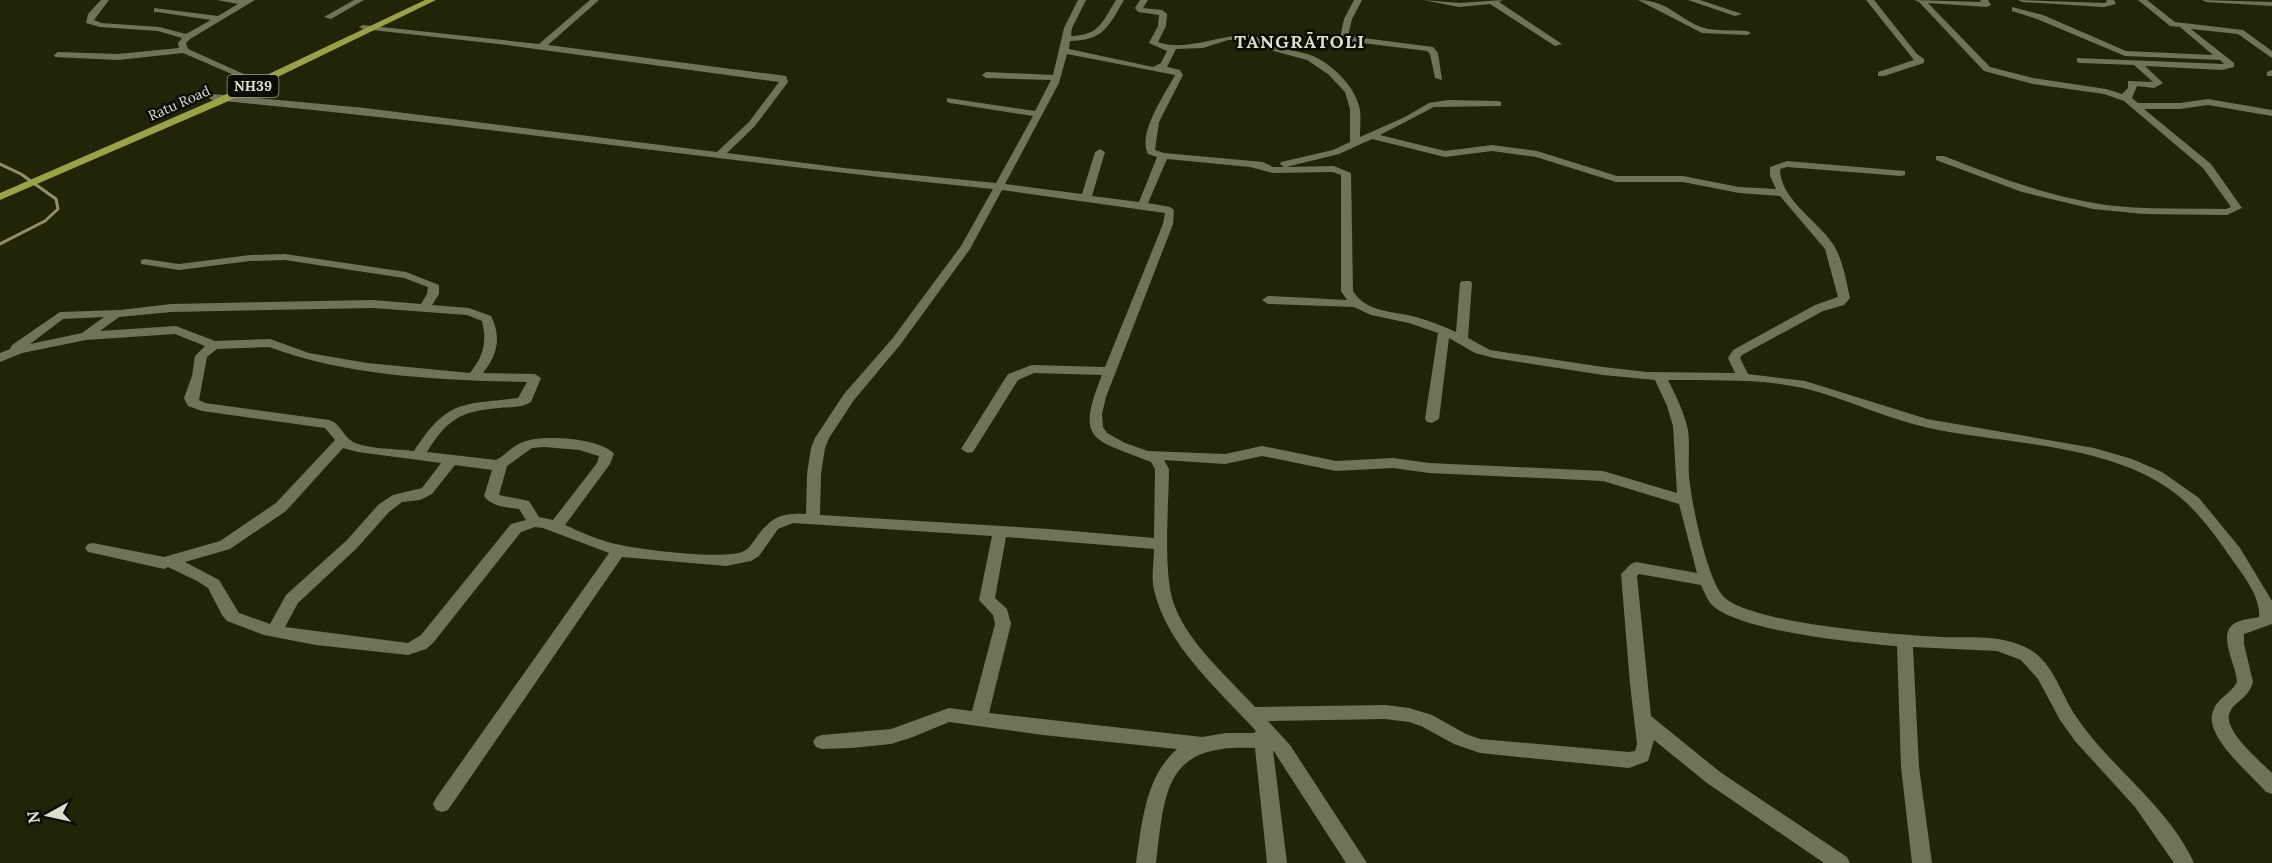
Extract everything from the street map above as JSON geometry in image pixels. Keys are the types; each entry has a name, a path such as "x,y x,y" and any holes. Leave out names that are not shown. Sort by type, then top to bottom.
{"main road":[{"name":"Ratu Road","path":"4,192 73,167 227,98 368,28 417,0"},
{"name":"Ratu Road","path":"4,192 55,164 156,123 432,0"}],"street":[{"path":"105,0 92,14 89,21 99,25 159,29 187,37"},
{"path":"221,0 248,2"},
{"path":"328,17 360,0"},
{"path":"540,47 595,0"},
{"path":"813,518 814,474 822,438 849,397 896,342 966,247 1057,78 1068,27 1082,0"},
{"path":"1066,39 1090,39 1098,35 1120,0"},
{"path":"1144,0 1139,8 1141,10 1162,14 1160,20 1162,26 1153,43 1170,49 1178,46 1203,45 1223,38 1248,37 1269,47 1310,58 1331,72 1349,91 1355,109 1355,142"},
{"path":"1358,0 1348,19 1342,42 1430,49 1434,53 1439,78"},
{"path":"1427,0 1459,5 1502,0"},
{"path":"1642,0 1657,5 1705,31 1747,33"},
{"path":"1692,0 1738,14"},
{"path":"1870,0 1914,56 1921,61 1881,74"},
{"path":"1916,0 1987,5 1984,0"},
{"path":"1921,0 1987,69 2033,81 2106,92 2127,99 2207,166 2237,208 2234,211 2138,210 2069,202 2009,185 1940,158"},
{"path":"2022,0 2104,5 2112,4 2110,0"},
{"path":"2142,0 2168,22 2184,27 2240,32 2272,55"},
{"path":"2206,0 2272,4"},
{"path":"1491,1 1558,44"},
{"path":"184,50 182,43 187,37 248,2"},
{"path":"2015,9 2040,17 2125,53 2223,58"},
{"path":"157,10 218,18"},
{"path":"2080,60 2222,67 2231,65 2184,27"},
{"path":"368,28 783,78 784,82 752,124 721,154"},
{"path":"1160,68 1165,65 1170,49"},
{"path":"58,54 118,57 184,50 251,79"},
{"path":"1064,51 1140,68 1160,68 1179,73 1169,97 1154,122 1149,147 1151,152 1163,156 1254,165 1291,164 1336,152 1439,103 1498,104"},
{"path":"2127,99 2127,94 2133,88 2131,84 2159,83 2137,63"},
{"path":"986,75 1057,78"},
{"path":"212,97 365,111 844,171 998,186 1086,200 1161,206 1170,212 1170,217 1096,406 1099,431 1105,440 1115,446 1149,455 1225,459 1262,451 1336,466 1394,464 1429,468 1579,474 1617,479 1653,493 1684,500"},
{"path":"950,100 1039,114"},
{"path":"2136,106 2180,106 2208,102 2272,113"},
{"path":"1371,136 1445,154 1492,148 1537,154 1616,179 1683,179 1739,190 1785,193"},
{"path":"1086,200 1100,152"},
{"path":"1143,204 1163,156"},
{"path":"1254,165 1280,171 1334,169 1346,173 1347,291 1354,304"},
{"path":"1744,378 1735,364 1734,358 1737,353 1819,308 1840,302 1844,298 1830,248 1785,193 1774,172 1775,167 1780,165 1901,173"},
{"path":"145,262 179,267 250,258 285,257 406,276 433,285 433,296 424,308"},
{"path":"1462,339 1466,283"},
{"path":"1268,300 1354,304 1412,320 1462,339 1476,349 1615,373 1744,378 1814,386 1924,422 2084,451 2149,471 2185,493 2202,509 2243,556 2266,588 2270,611 2268,619 2261,624 2241,627 2236,631 2235,638 2245,681 2241,692 2222,708 2220,718 2226,734 2272,786"},
{"path":"5,356 60,316 171,308 373,304 469,312 487,319 492,338 492,349 474,376"},
{"path":"86,336 110,318 123,313"},
{"path":"5,356 86,336 176,330 214,345 270,343 306,356 367,368 535,378 526,399 521,402 477,405 448,417 441,422 418,456"},
{"path":"1432,419 1444,333"},
{"path":"214,345 201,356 191,398 193,403 202,407 329,424 348,446 358,448 500,465"},
{"path":"968,449 1012,376 1032,369 1108,371"},
{"path":"1659,376 1675,405 1681,428 1684,500 1707,580 1717,600 1729,609 1755,619 1859,636 2001,646 2028,655 2047,680 2081,738 2134,793 2159,824 2184,863"},
{"path":"93,548 159,563 171,562 225,545 281,507 342,441"},
{"path":"536,522 524,506 496,500 491,496 500,465 526,446 543,441 603,451 607,454 603,464 556,527"},
{"path":"1149,455 1156,459 1162,469 1161,587 1167,608 1183,636 1260,727 1284,750 1357,863"},
{"path":"275,630 292,599 352,544 384,508 398,498 420,495 427,491 451,460"},
{"path":"171,562 213,583 219,590 226,610 234,618 275,630 408,649 420,645 516,528 536,522 619,550 649,556 737,560 754,552 768,532 781,521 792,518 1160,544"},
{"path":"979,719 1003,624 1001,613 987,600 1000,531"},
{"path":"442,804 619,550"},
{"path":"822,742 865,741 895,736 917,729 938,717 949,715 1202,744 1228,740 1260,727 1385,712 1426,720 1480,746 1629,760 1642,756 1646,744 1629,574 1636,568 1707,580"},
{"path":"1905,640 1910,767 1923,863"},
{"path":"1643,719 1672,748 1700,770 1842,862"},
{"path":"1260,727 1277,863"},
{"path":"1146,863 1154,807 1165,776 1179,757 1202,744"}],"waterway":[{"path":"0,164 21,174 56,199 58,209 45,221 0,244"}],"district":[{"name":"TANGRĀTOLI","path":"1300,42"}]}
